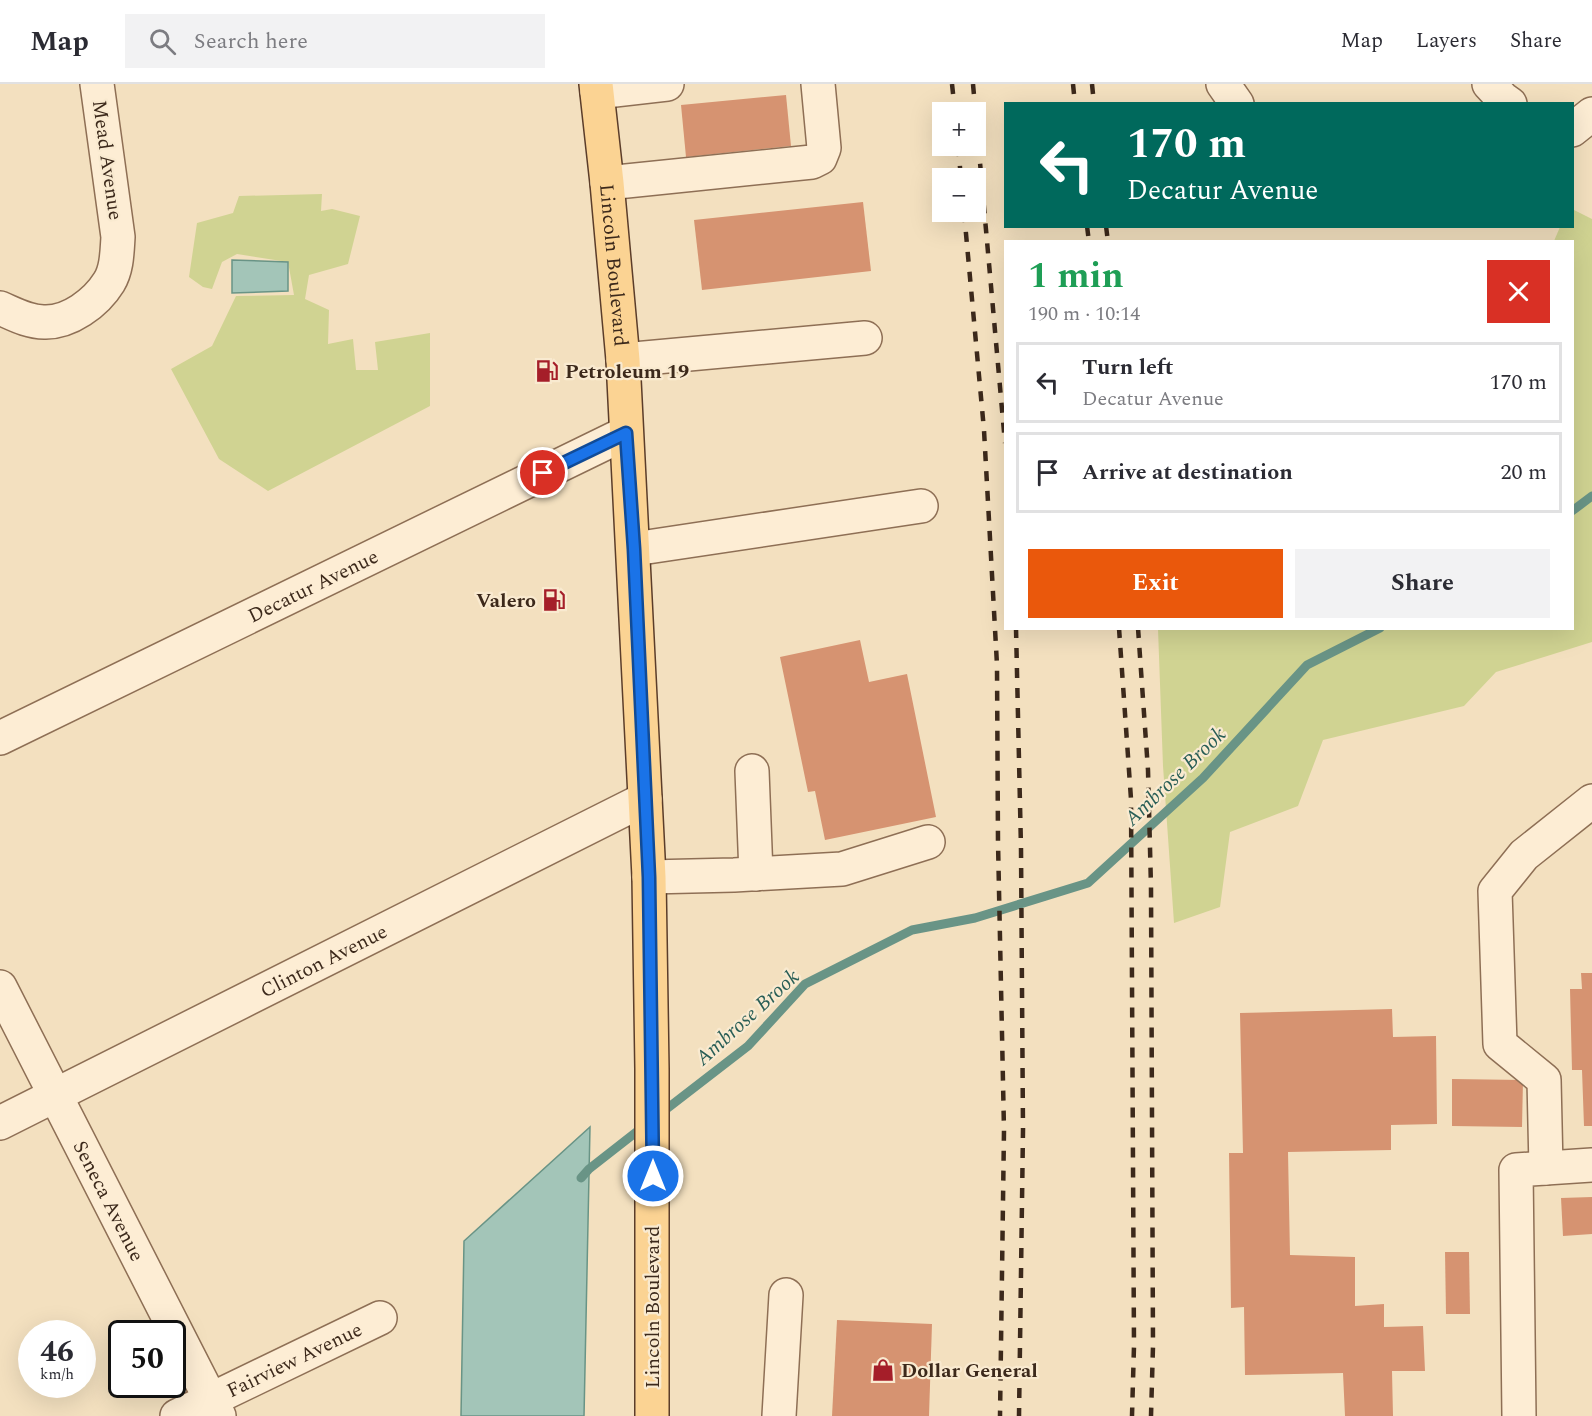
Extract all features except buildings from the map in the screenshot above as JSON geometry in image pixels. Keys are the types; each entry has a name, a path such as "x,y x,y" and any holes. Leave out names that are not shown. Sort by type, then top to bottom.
{"main road":[{"name":"Lincoln Boulevard","path":"597,88 623,360 649,877 653,1176 652,1416"}],"street":[{"name":"Mead Avenue","path":"0,308 21,318 45,322 70,317 91,303 110,282 117,261 118,237 97,84"},
{"path":"597,88 668,84"},
{"path":"607,183 812,162 820,158 824,148 818,84"},
{"path":"1223,84 1236,102"},
{"path":"1489,84 1507,102"},
{"path":"1574,128 1592,114"},
{"path":"623,360 865,338"},
{"name":"Decatur Avenue","path":"0,738 626,433"},
{"path":"634,549 921,506"},
{"path":"752,771 756,874"},
{"name":"Clinton Avenue","path":"0,1123 645,799"},
{"path":"1546,1168 1544,1080 1500,1044 1495,891 1524,855 1592,801"},
{"path":"649,877 842,869 928,842"},
{"name":"Seneca Avenue","path":"0,987 214,1408"},
{"path":"1518,1416 1516,1170 1592,1165"},
{"path":"779,1416 786,1295"},
{"name":"Fairview Avenue","path":"177,1416 214,1408 380,1318"}],"green space":[{"path":"322,194 321,211 332,209 360,216 348,264 309,275 305,299 329,310 328,344 353,339 356,370 378,370 375,342 430,333 430,406 268,491 219,459 171,369 212,346 236,296 294,295 288,262 237,254 222,262 212,289 203,287 189,277 197,223 233,213 239,196"},
{"path":"1574,210 1592,219 1592,642 1496,672 1464,706 1323,740 1298,806 1230,832 1220,907 1174,923 1163,766 1158,630 1574,630 1574,240 1554,240 1560,228 1574,228"}],"shaded area":[{"path":"232,260 288,262 288,291 232,293"},
{"path":"590,1127 584,1416 461,1416 464,1241"}],"waterway":[{"name":"Ambrose Brook","path":"1574,510 1592,496"},
{"name":"Ambrose Brook","path":"660,1114 748,1046 805,984 912,930 975,918 1088,883 1203,778 1307,665 1376,630"},
{"name":"Ambrose Brook","path":"581,1178 589,1169 644,1126"}],"railway":[{"path":"952,84 954,102"},
{"path":"973,84 1004,432"},
{"path":"1073,84 1075,102"},
{"path":"1092,84 1094,102"},
{"path":"959,156 960,168"},
{"path":"965,222 984,430 997,665 1004,1130 1000,1416"},
{"path":"1087,228 1089,240"},
{"path":"1106,228 1108,240"},
{"path":"1016,630 1021,848 1023,1130 1019,1416"},
{"path":"1119,630 1131,799 1134,1346 1132,1416"},
{"path":"1138,630 1148,770 1151,887 1153,1346 1151,1416"}],"place":[{"name":"Petroleum 19","path":"547,371"},
{"name":"Valero","path":"554,600"},
{"name":"Dollar General","path":"883,1370"}],"route":[{"path":"543,473 626,433 634,549 649,877 653,1176"}]}
